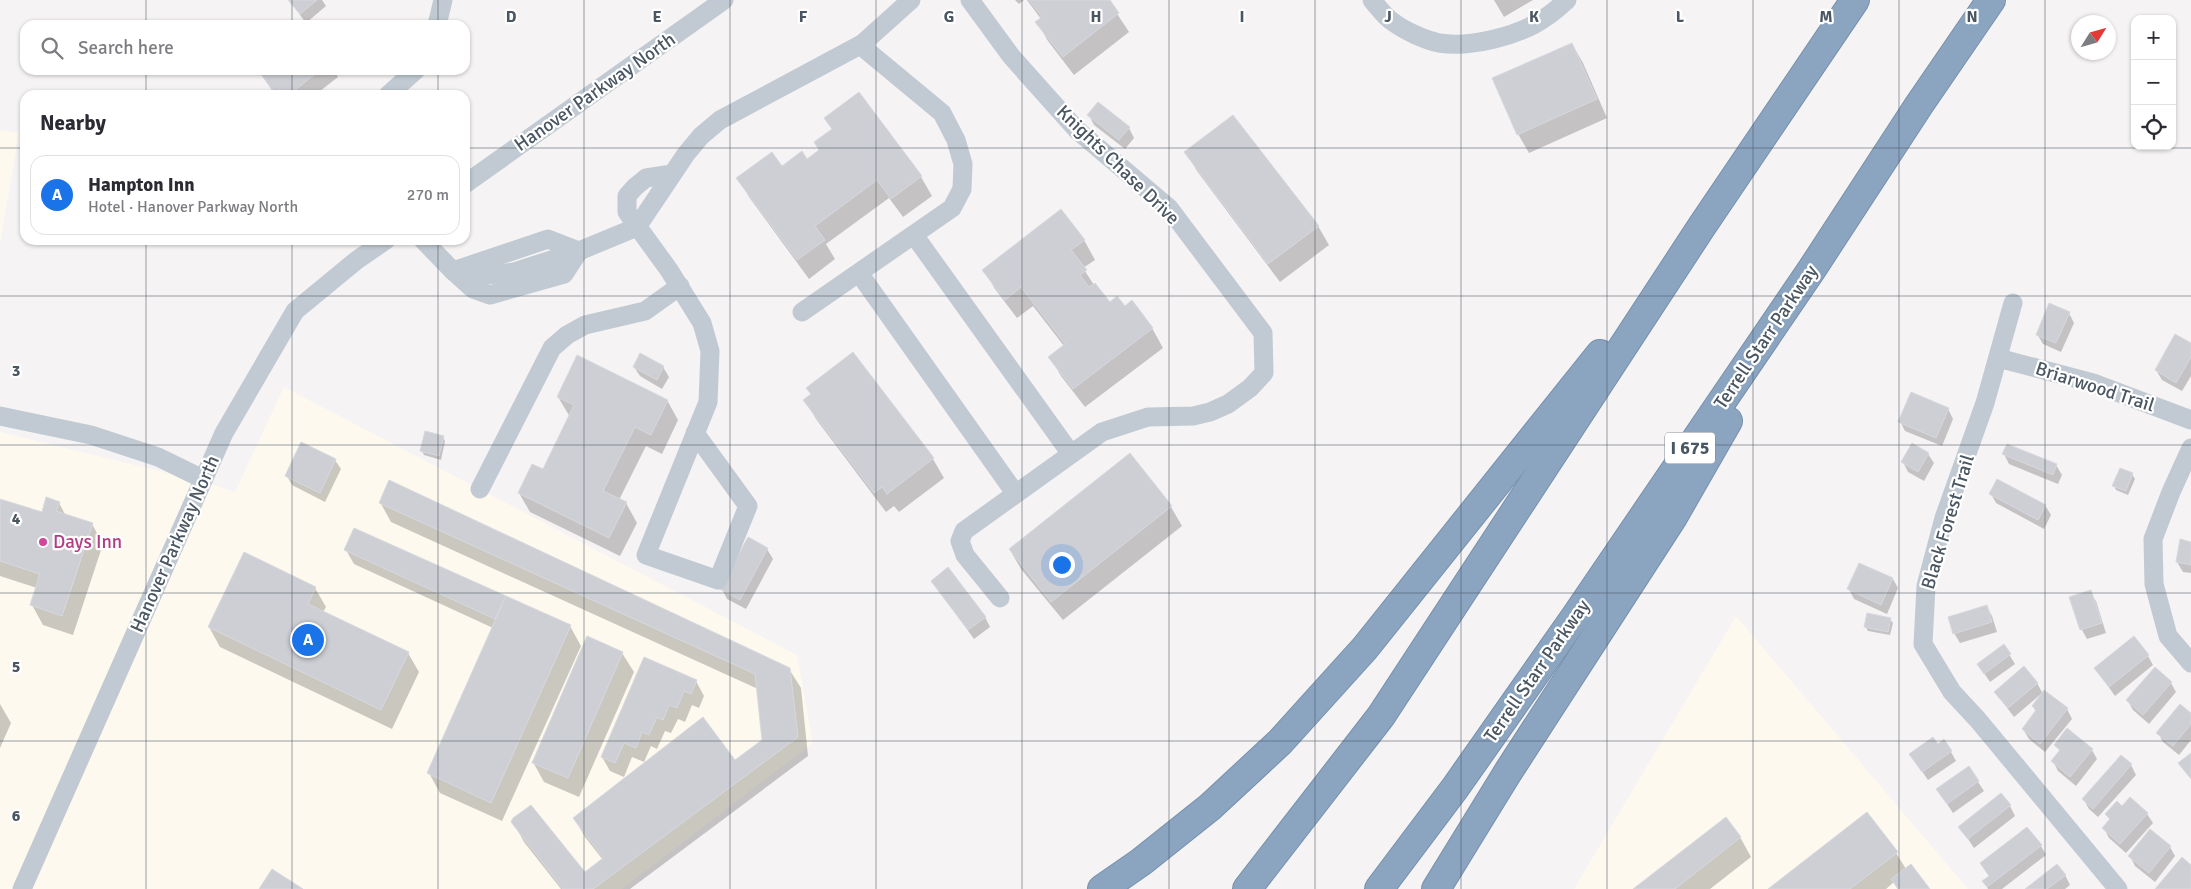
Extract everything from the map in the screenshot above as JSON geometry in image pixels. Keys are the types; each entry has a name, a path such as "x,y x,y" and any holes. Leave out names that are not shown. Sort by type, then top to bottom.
{"highway":[{"path":"1247,889 1381,716 1702,226 1855,0"},
{"name":"Terrell Starr Parkway","path":"1379,889 1455,788 1563,633 1812,269 1990,0"},
{"path":"1102,889 1141,862 1210,807 1280,742 1366,648 1702,226"},
{"path":"1436,889 1508,772 1673,517 1812,269"}],"street":[{"path":"438,20 443,0"},
{"name":"Hanover Parkway North","path":"470,180 724,0"},
{"path":"428,245 452,271 472,277 517,279 637,227 672,174 702,136 720,120 862,44 911,0"},
{"name":"Knights Chase Drive","path":"970,0 1011,56 1077,130 1169,208 1263,333 1264,374 1250,388 1228,404 1194,416 1148,417 1102,432 964,531 960,541 965,555 1000,598"},
{"path":"1372,0 1392,22 1413,33 1438,43 1464,44 1493,39 1517,31 1546,18 1567,0"},
{"path":"802,312 952,208 962,189 963,164 956,140 942,113 866,50 862,44"},
{"path":"394,90 410,75"},
{"path":"672,174 646,178 627,196 627,212 680,286 702,323 710,350 708,402 695,433 646,555 718,580 748,506 695,433"},
{"path":"914,235 1071,454"},
{"path":"452,271 548,239 579,252"},
{"name":"Hanover Parkway North","path":"22,889 224,433 295,311 357,260 379,245"},
{"path":"859,272 1015,493"},
{"path":"480,489 552,348 567,335 585,324 645,311 680,286"},
{"name":"Black Forest Trail","path":"2013,303 1985,404 1944,518 1926,586 1923,644 1952,692 1978,720 2118,889"},
{"name":"Briarwood Trail","path":"1998,358 2093,383 2191,420"},
{"path":"0,416 91,435 158,457 203,479"},
{"path":"2191,448 2170,492 2153,539 2154,584 2168,636 2191,664"}],"shaded area":[{"path":"0,130 19,133 0,245"},
{"path":"284,387 797,655 813,743 622,889 0,889 0,432 209,483 235,492"},
{"path":"1736,616 1968,889 1574,889"}],"building":[{"path":"288,0 317,0 300,14"},
{"path":"1029,0 1110,0 1119,13 1063,57 1035,22 1042,17"},
{"path":"1572,43 1597,99 1517,135 1492,78"},
{"path":"262,75 314,75 295,90 273,90"},
{"path":"859,92 922,176 891,199 877,180 815,226 825,240 797,260 736,178 772,152 782,166 802,151 807,159 819,150 814,142 832,129 824,118"},
{"path":"1098,102 1130,127 1119,140 1087,115"},
{"path":"1233,115 1319,226 1268,264 1184,152"},
{"path":"1061,209 1085,240 1071,250 1087,270 1080,275 1089,287 1095,283 1110,302 1117,296 1125,306 1132,300 1153,328 1073,389 1048,357 1065,344 1021,287 1005,300 982,270"},
{"path":"2049,303 2070,312 2056,343 2036,335"},
{"path":"2175,334 2191,343 2191,357 2176,383 2155,370"},
{"path":"853,352 934,458 887,494 882,487 874,493 803,400 811,394 806,388"},
{"path":"640,353 664,366 657,380 633,367"},
{"path":"577,355 668,400 651,435 635,427 603,491 627,502 609,538 518,493 532,464 543,469 574,405 557,397"},
{"path":"1911,392 1949,408 1936,438 1898,422"},
{"path":"425,431 444,436 439,456 420,451"},
{"path":"301,442 336,459 320,493 285,476"},
{"path":"1912,443 1929,453 1918,472 1901,462"},
{"path":"2007,444 2057,464 2053,475 2002,454"},
{"path":"1130,453 1172,506 1051,602 1009,549"},
{"path":"2120,468 2133,473 2126,491 2112,486"},
{"path":"1997,479 2046,505 2038,520 1989,494"},
{"path":"389,480 790,668 798,737 593,889 563,889 511,822 513,818 531,805 585,872 603,858 573,818 703,717 735,760 762,740 755,674 379,503"},
{"name":"Days Inn","path":"46,497 60,502 56,511 93,523 62,616 30,605 40,574 0,561 0,499 42,512"},
{"path":"354,528 506,596 495,619 344,550"},
{"path":"748,537 768,548 740,600 720,589"},
{"path":"2180,539 2191,542 2191,565 2176,562"},
{"path":"244,552 316,587 308,604 409,652 381,710 208,627"},
{"path":"1859,563 1893,578 1881,605 1847,589"},
{"path":"948,567 986,617 968,630 931,581"},
{"path":"2091,590 2102,623 2080,630 2069,597"},
{"path":"506,596 571,625 491,803 427,773"},
{"path":"1987,605 1992,622 1953,634 1948,617"},
{"path":"1867,613 1891,618 1888,632 1864,627"},
{"path":"587,636 623,652 568,778 532,763"},
{"path":"2134,636 2149,655 2109,687 2094,668"},
{"path":"2004,644 2011,654 1984,674 1977,664"},
{"path":"644,657 697,680 691,694 684,691 677,708 669,705 663,720 657,717 649,735 642,732 636,748 624,743 615,763 601,757"},
{"path":"2024,666 2038,683 2008,708 1994,692"},
{"path":"2155,667 2172,682 2143,715 2126,700"},
{"path":"2044,690 2068,708 2040,744 2022,729 2036,710 2032,706"},
{"path":"2180,704 2191,713 2191,724 2173,746 2156,733"},
{"path":"2067,728 2093,749 2070,777 2051,761 2060,750 2054,745"},
{"path":"1933,737 1938,744 1944,739 1952,751 1922,772 1909,754"},
{"path":"2191,753 2191,779 2178,763"},
{"path":"2121,755 2132,764 2093,809 2082,799"},
{"path":"1969,766 1979,781 1947,804 1936,789"},
{"path":"2001,793 2011,805 1968,839 1958,827"},
{"path":"2130,797 2148,813 2120,844 2102,828 2110,819 2105,814 2117,801 2122,806"},
{"path":"1867,812 1898,852 1850,889 1768,889"},
{"path":"1726,817 1741,837 1675,889 1633,889"},
{"path":"2027,827 2042,845 1987,887 1982,881 1989,876 1980,863"},
{"path":"2150,829 2171,846 2149,873 2128,856"},
{"path":"2182,857 2191,865 2191,889 2155,889"},
{"path":"1911,864 1930,889 1898,889 1891,879"},
{"path":"2057,864 2066,875 2047,889 2025,889"},
{"path":"272,869 303,889 259,889"}],"place":[{"name":"Days Inn","path":"43,542"},
{"name":"Hampton Inn","path":"308,640"}]}
